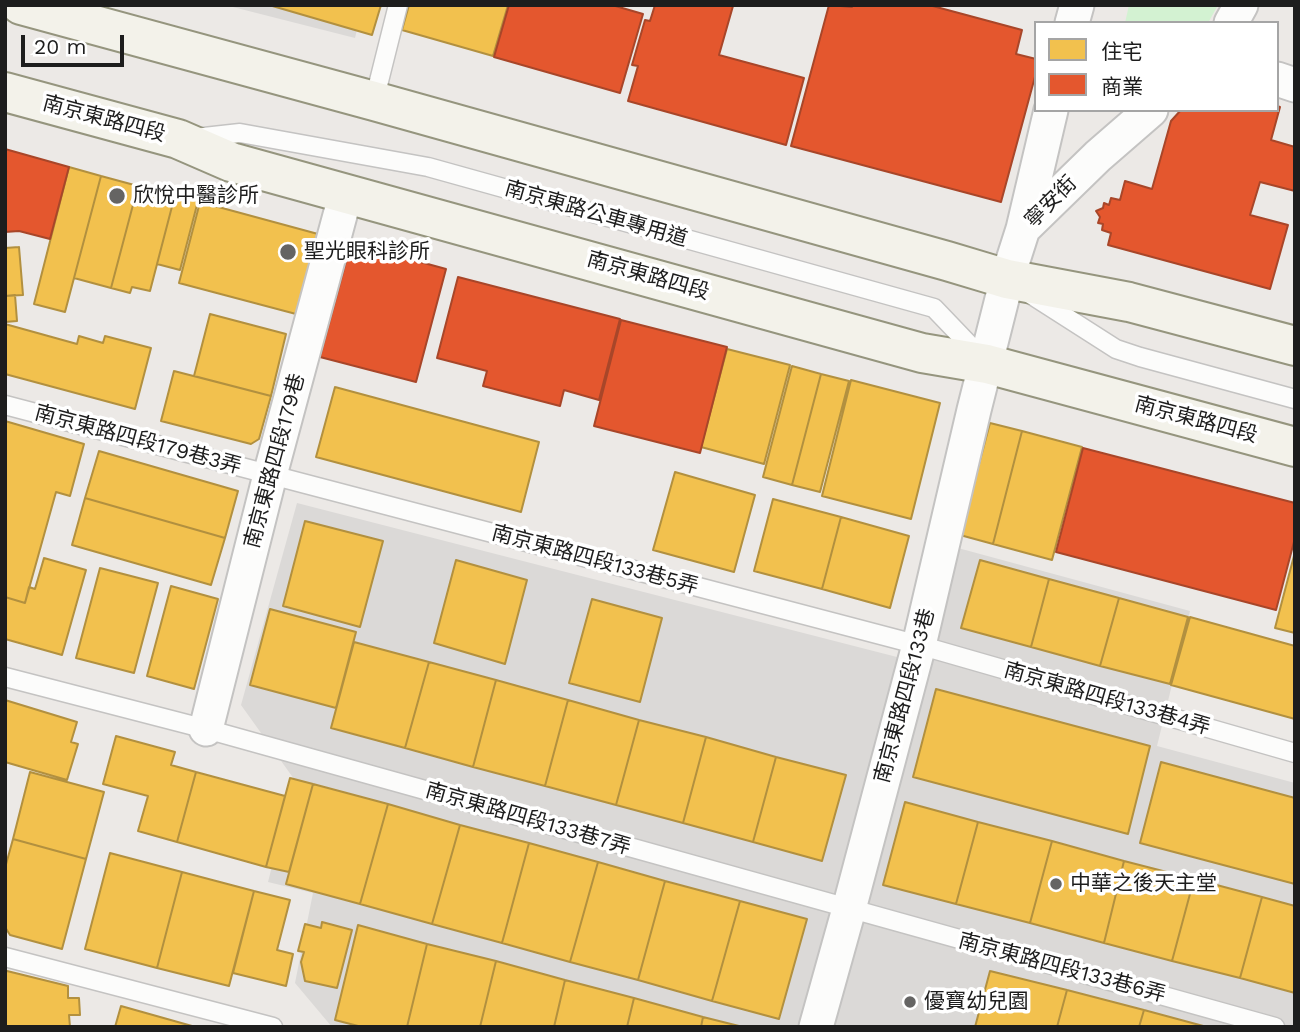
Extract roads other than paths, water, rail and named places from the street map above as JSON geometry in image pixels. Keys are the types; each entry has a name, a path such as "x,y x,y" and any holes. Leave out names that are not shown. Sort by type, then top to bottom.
{"main road":[{"path":"22,5 1007,279 1129,302 1295,346"},
{"name":"南京東路四段","path":"5,92 178,139 231,162 922,353 987,363 1295,447"}],"street":[{"path":"1232,21 1241,5"},
{"path":"1023,229 1051,112"},
{"name":"寧安街","path":"987,363 1007,279 1023,229 1098,156 1149,112"},
{"name":"南京東路四段179巷","path":"206,729 270,475 346,193"},
{"name":"南京東路四段133巷","path":"816,1027 919,645 987,363"}],"lane":[{"path":"374,101 398,5"},
{"name":"南京東路公車專用道","path":"178,139 240,133 428,167 934,308 987,363"},
{"path":"1007,279 1116,349 1295,398"},
{"name":"南京東路四段179巷3弄","path":"5,405 270,475"},
{"name":"南京東路四段133巷5弄","path":"270,475 919,645"},
{"name":"南京東路四段133巷4弄","path":"919,645 1295,752"},
{"name":"南京東路四段133巷7弄","path":"5,677 206,729 849,909"},
{"name":"南京東路四段133巷6弄","path":"849,909 1275,1027"},
{"path":"5,957 273,1027"}],"place":[{"name":"欣悅中醫診所","path":"117,196"},
{"name":"聖光眼科診所","path":"288,252"},
{"name":"中華之後天主堂","path":"1056,884"},
{"name":"優寶幼兒園","path":"910,1002"}]}
